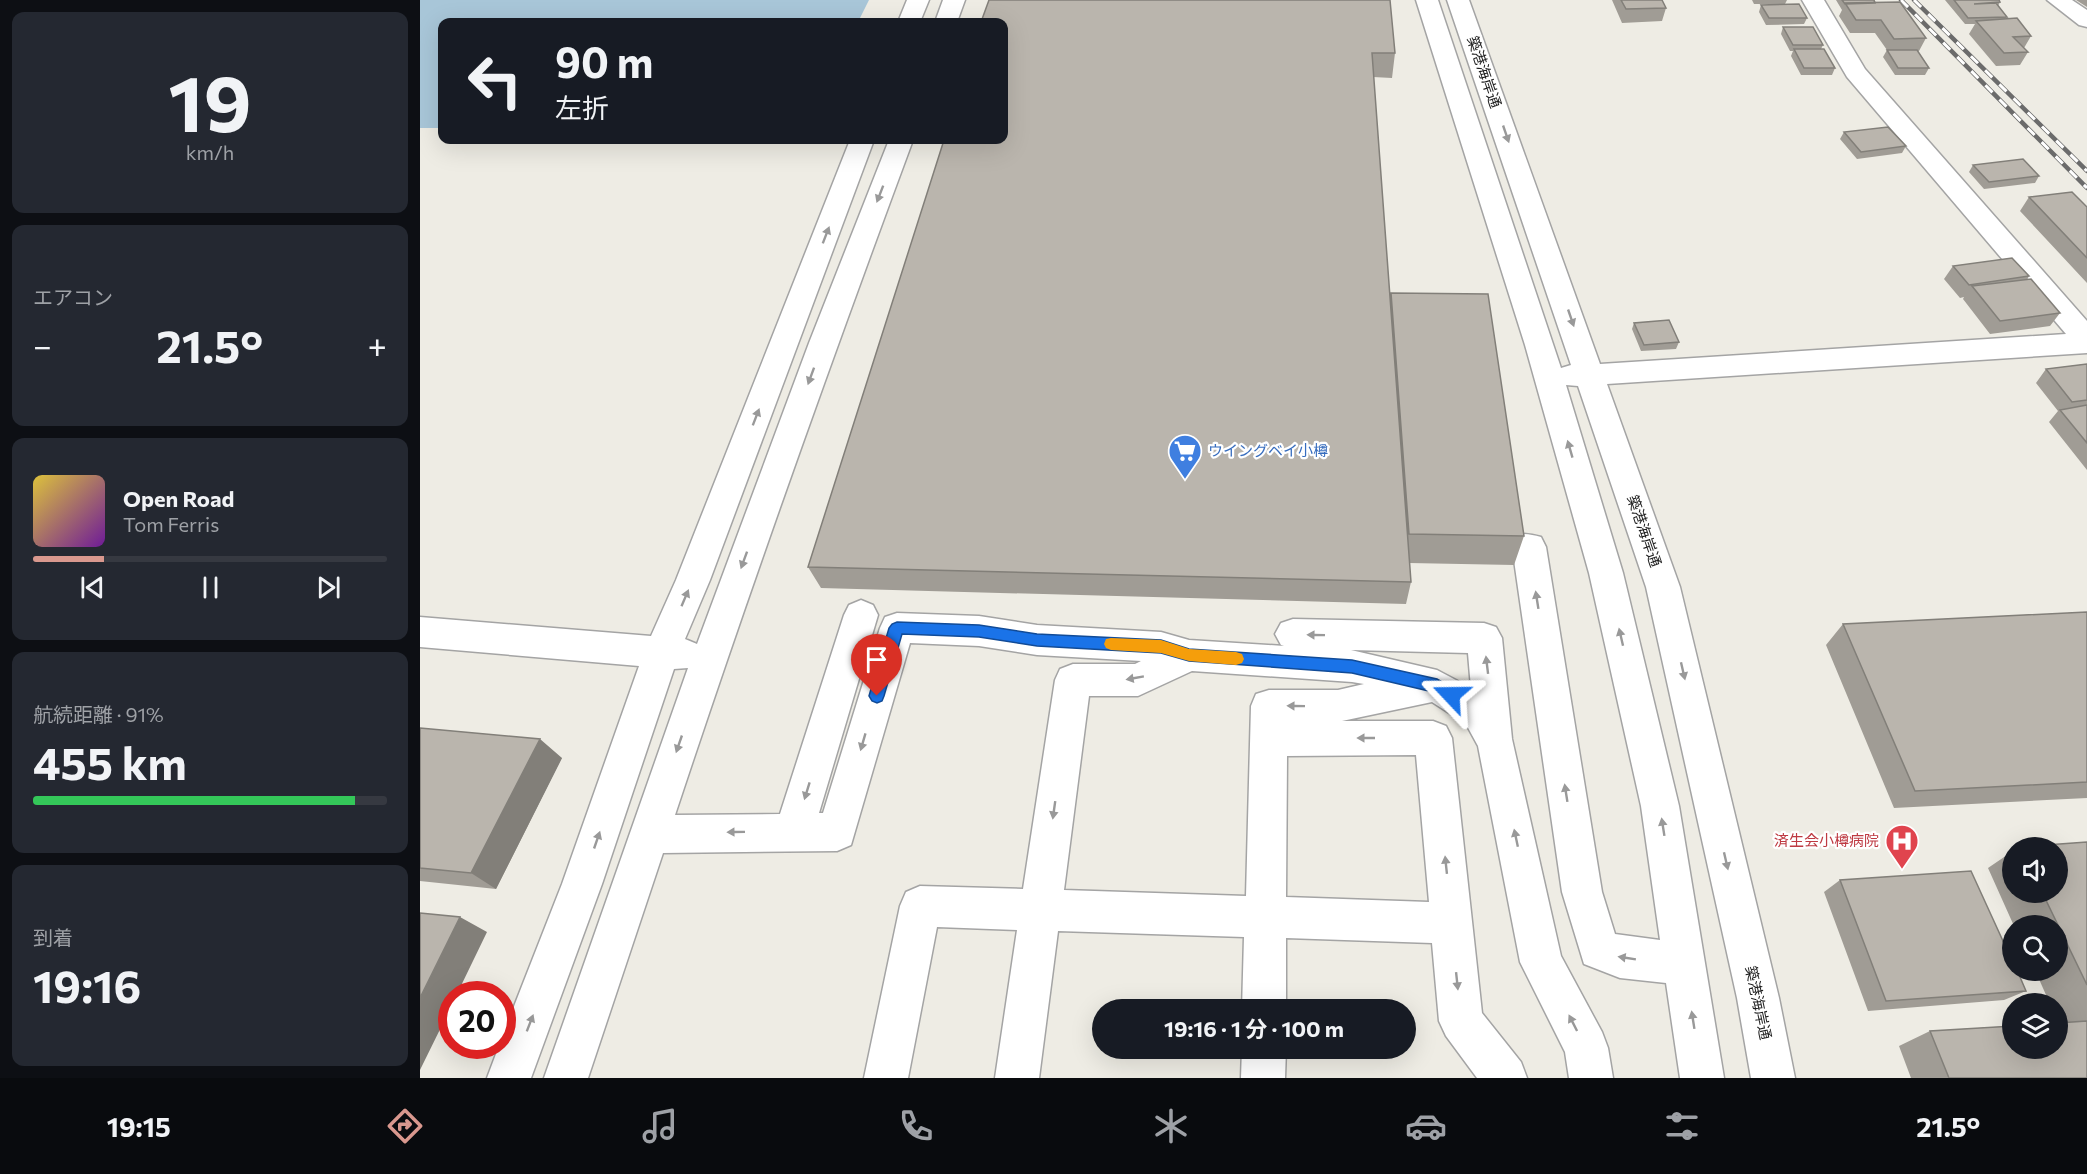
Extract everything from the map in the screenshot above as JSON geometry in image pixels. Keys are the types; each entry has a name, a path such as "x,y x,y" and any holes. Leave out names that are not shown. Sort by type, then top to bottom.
{"street":[{"path":"911,18 918,0"},
{"path":"947,18 954,0"},
{"path":"1427,0 1548,377 1606,573 1660,806 1702,1078"},
{"name":"築港海岸通","path":"1458,0 1591,375 1663,587 1758,998 1773,1078"},
{"path":"1813,0 1855,72 2087,341"},
{"path":"2058,0 2087,20"},
{"path":"509,1078 582,884 662,652 693,580 860,144"},
{"path":"566,1078 710,656 823,343 899,144"},
{"path":"1548,377 2087,341"},
{"path":"1512,547 1529,547 1582,892 1599,949 1620,957 1685,964"},
{"path":"794,832 861,615"},
{"path":"649,834 837,832 897,628 979,631 1037,640 1161,647 1189,655 1352,666 1437,686 1479,712 1496,744"},
{"path":"420,632 710,656"},
{"path":"1293,634 1484,638 1496,744 1541,962 1586,1048 1591,1078"},
{"path":"1017,1078 1073,680 1138,680 1189,655"},
{"path":"1264,999 1269,706 1338,706 1437,686"},
{"path":"1269,739 1433,738 1461,1021 1505,1078"},
{"path":"886,1078 920,906 1452,923"},
{"path":"1263,1078 1264,1059"}],"water":[{"path":"420,0 869,0 860,18 438,18 438,128 420,128"}],"building":[{"path":"989,0 1390,0 1395,53 1372,53 1411,582 808,567 943,144 1008,144 1008,18 982,18"},
{"path":"1621,0 1662,0 1666,8 1626,9"},
{"path":"1842,0 1874,0 1875,3 1845,4"},
{"path":"1954,0 1999,0 2000,2 1974,4 1996,3 2007,17 1968,18"},
{"path":"1900,2 1926,38 1894,39 1881,20 1856,20 1845,3"},
{"path":"1799,4 1807,18 1769,18 1761,5"},
{"path":"2017,18 2031,36 2013,37 2028,52 2004,53 1976,21"},
{"path":"1783,27 1813,27 1823,45 1793,45"},
{"path":"1794,49 1824,49 1835,68 1804,68"},
{"path":"1887,50 1917,50 1929,68 1898,68"},
{"path":"1888,127 1906,146 1861,152 1844,132"},
{"path":"2023,159 2039,176 1989,182 1973,165"},
{"path":"2072,192 2087,207 2087,258 2029,197"},
{"path":"2012,258 2029,276 1969,285 1953,266"},
{"path":"2031,279 2060,313 2000,321 1972,286"},
{"path":"1391,293 1488,294 1524,536 1409,534"},
{"path":"1669,320 1679,342 1644,345 1634,323"},
{"path":"2087,364 2087,400 2072,402 2046,369"},
{"path":"2087,405 2087,443 2060,410"},
{"path":"2087,612 2087,782 1915,791 1843,624"},
{"path":"420,728 540,739 471,873 420,868"},
{"path":"2087,842 2087,985 2068,946 2068,915 2053,915 2047,903 2068,903 2068,843"},
{"path":"1971,871 2002,939 2002,981 2022,981 2026,991 1886,1001 1840,880"},
{"path":"420,913 460,917 420,998"},
{"path":"2087,1021 2087,1078 1949,1078 1930,1031 2002,1027 2002,1059 2068,1059 2068,1022"}],"railway":[{"path":"1901,0 2087,188"},
{"path":"1914,0 2087,171"}],"slow traffic":[{"path":"1111,644 1161,647 1189,655 1236,659"}],"place":[{"name":"ウイングベイ小樽","path":"1185,480"},
{"name":"済生会小樽病院","path":"1902,870"}],"route":[{"path":"877,696 897,628 979,631 1037,640 1161,647 1189,655 1352,666 1437,686 1451,695"}]}
